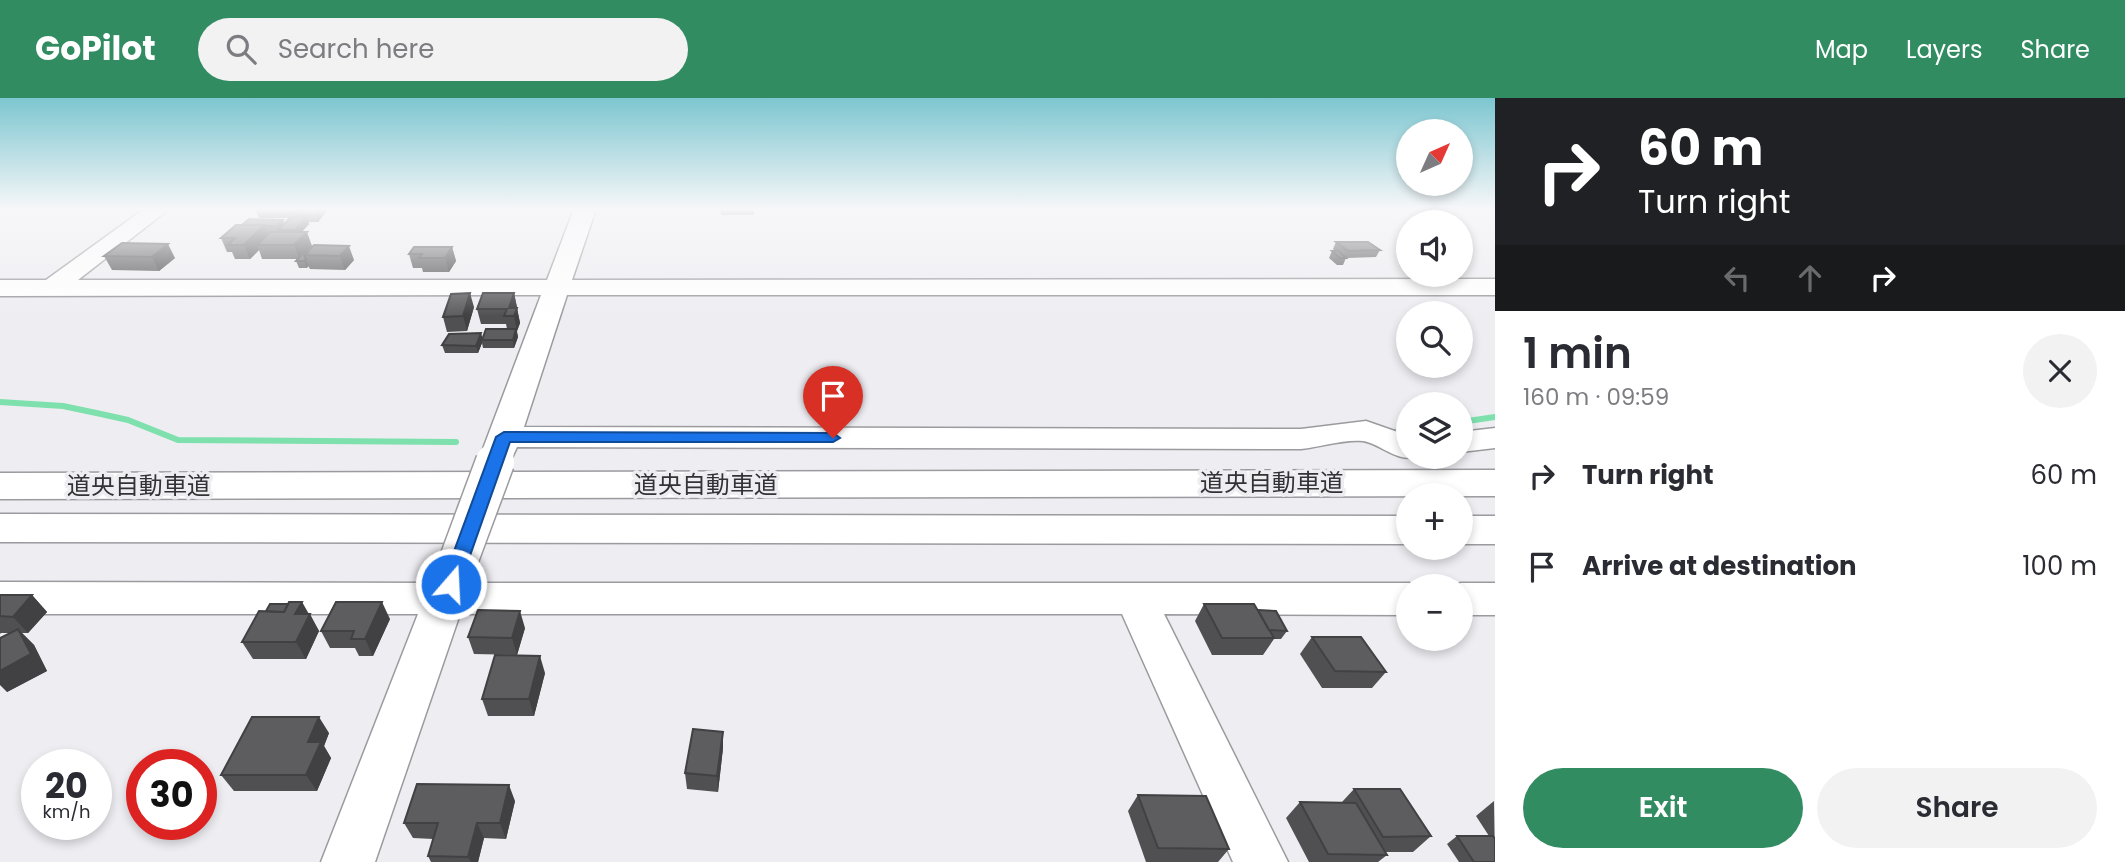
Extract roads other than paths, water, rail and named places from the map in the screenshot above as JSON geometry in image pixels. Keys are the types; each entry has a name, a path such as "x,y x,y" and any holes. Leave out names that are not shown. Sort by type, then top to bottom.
{"highway":[{"name":"道央自動車道","path":"0,486 1495,483"},
{"name":"道央自動車道","path":"0,528 1396,530"},
{"path":"1473,530 1495,530"}],"street":[{"path":"52,288 110,245"},
{"path":"348,862 501,446 571,245"},
{"path":"0,288 1495,287"},
{"path":"501,446 1301,439 1357,431 1387,439"},
{"path":"1473,441 1495,438"},
{"path":"0,598 451,584 1136,599 1396,599"},
{"path":"1136,599 1261,862"},
{"path":"1473,599 1495,599"}],"waterway":[{"path":"0,402 63,406 101,414 128,420 178,440 456,442"},
{"path":"1473,420 1495,417"},
{"path":"1387,433 1396,432"}]}
